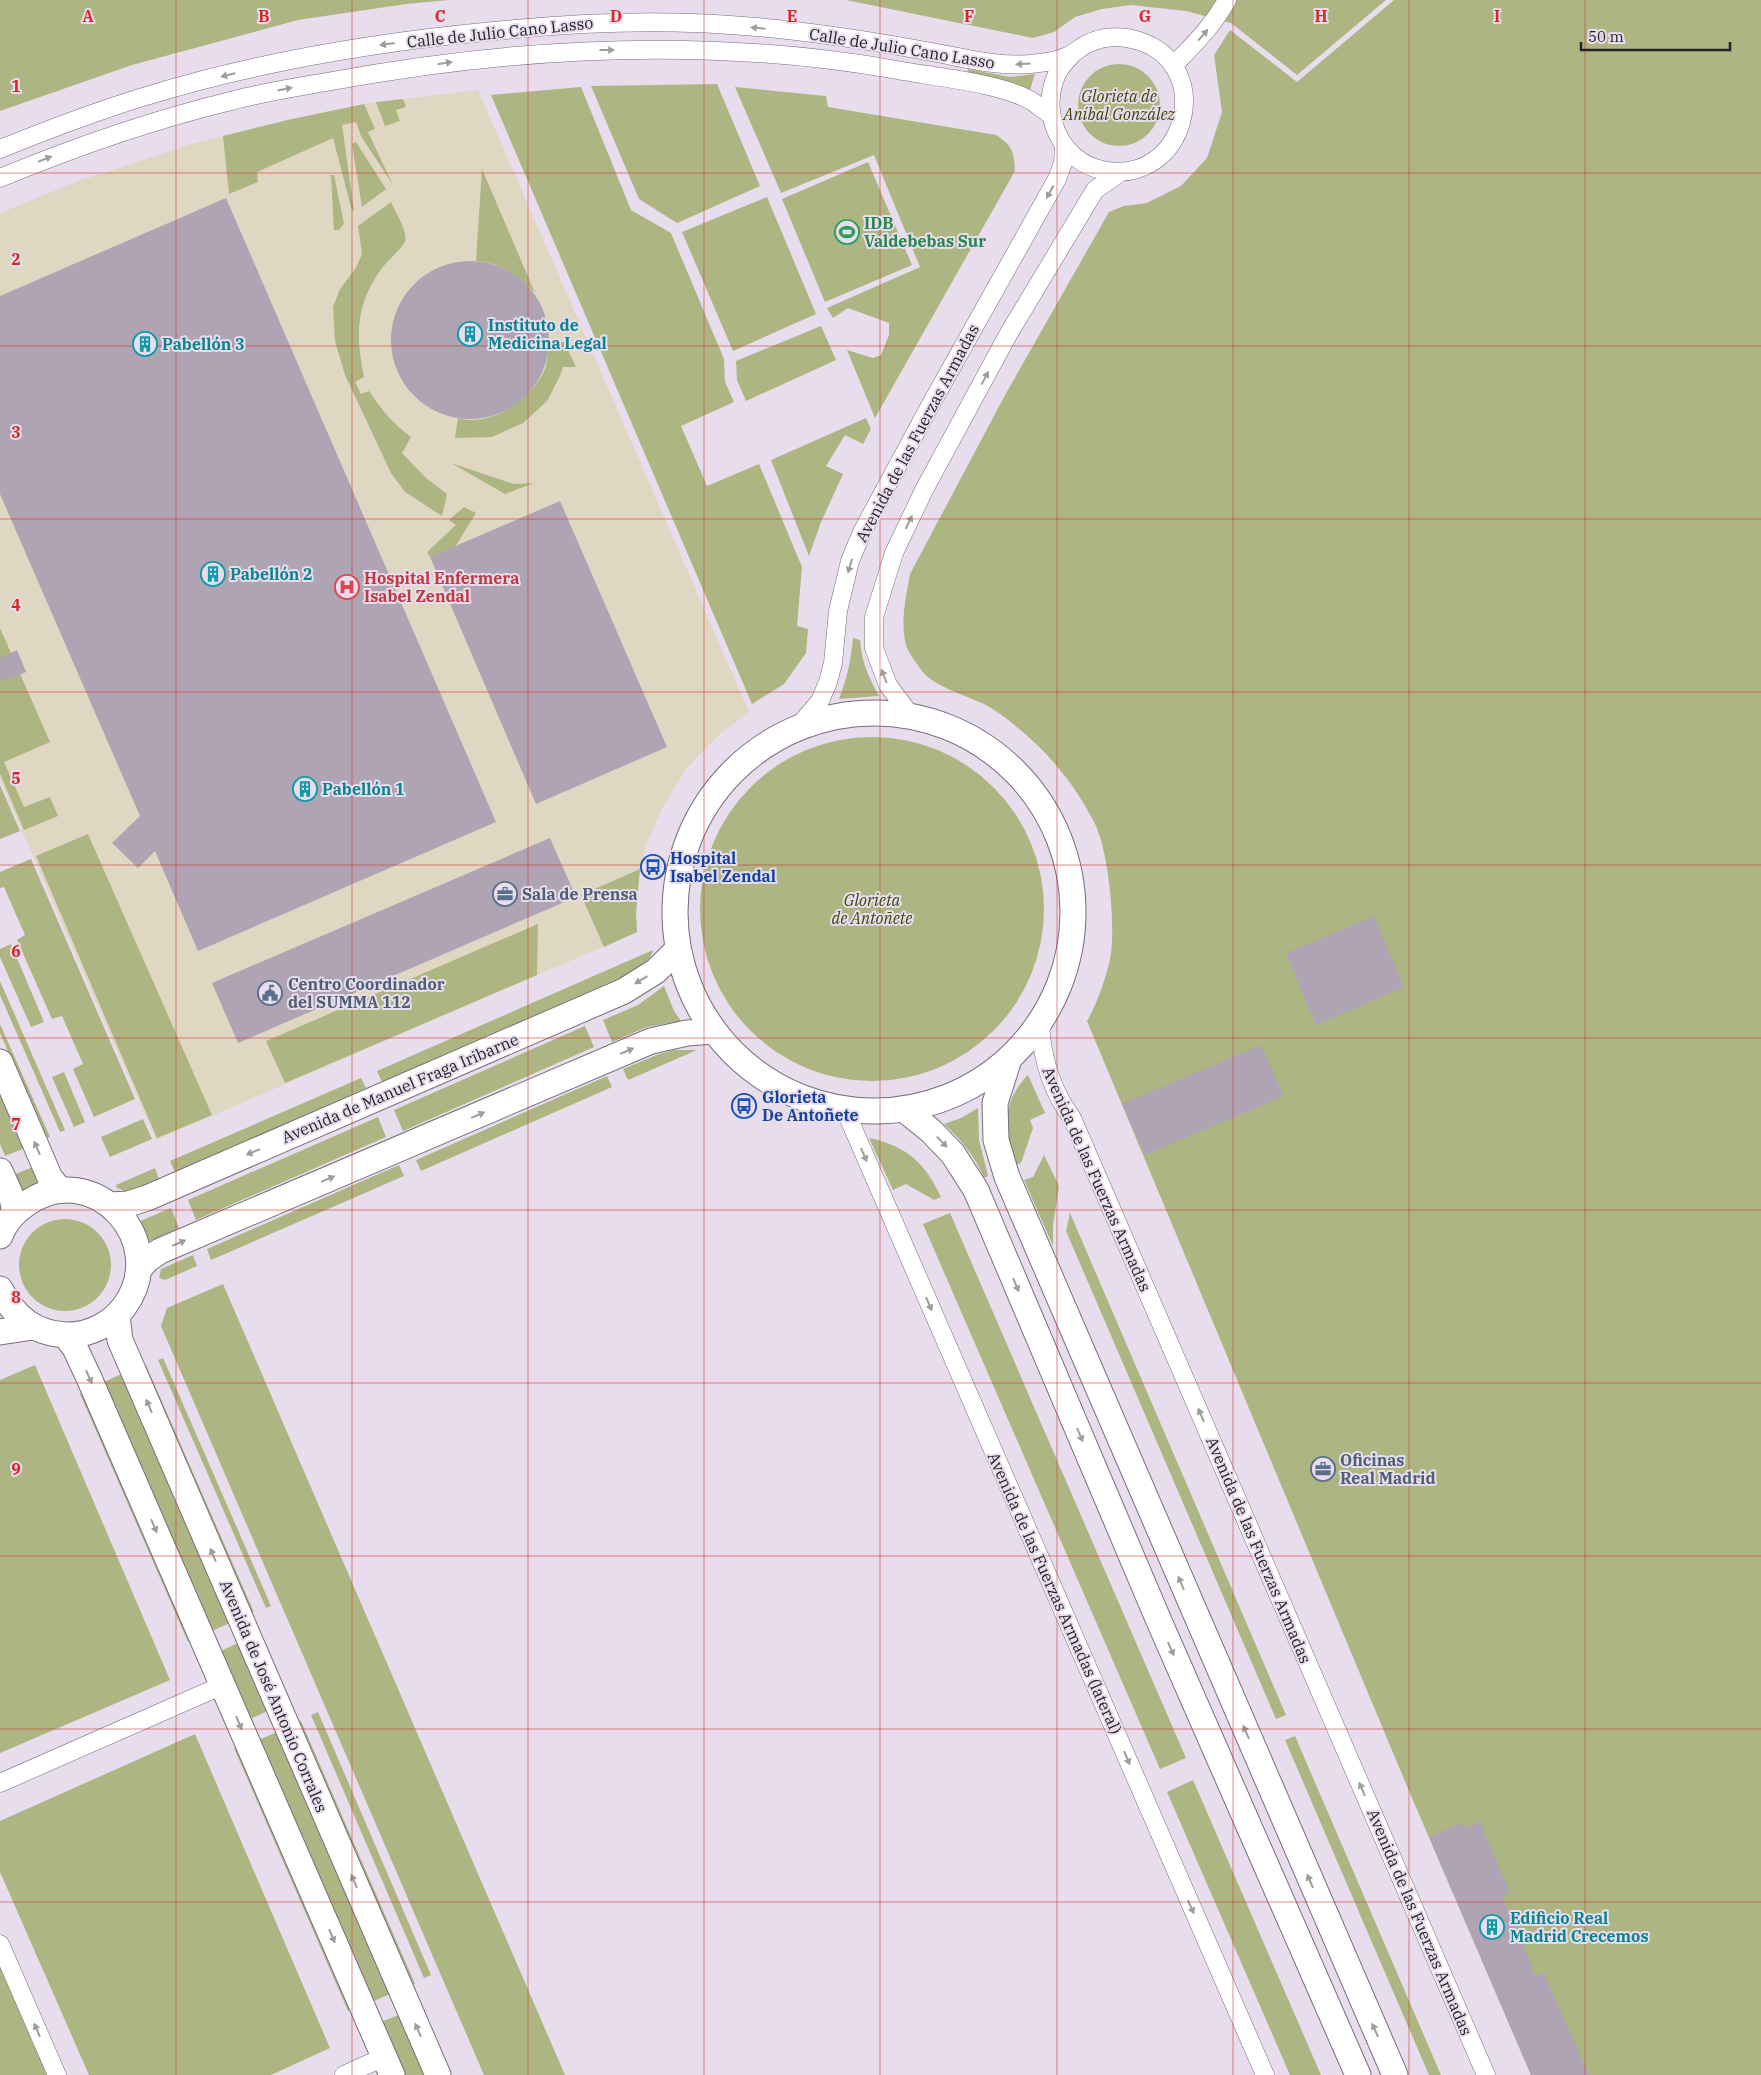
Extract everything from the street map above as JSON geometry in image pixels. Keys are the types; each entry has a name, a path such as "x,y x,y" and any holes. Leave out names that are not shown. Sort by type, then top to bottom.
{"street":[{"path":"1173,66 1203,36 1227,0"},
{"name":"Calle de Julio Cano Lasso","path":"0,149 60,125 144,96 279,63 364,47 569,23 658,22 731,25 861,39 1010,65 1040,63 1070,56"},
{"path":"1122,37 1142,41 1159,51 1173,66 1182,84 1185,105 1182,125 1173,143 1159,158 1141,168 1121,172 1099,170 1080,161 1064,146 1056,131 1051,115 1051,93 1058,73 1070,56 1085,45 1102,38 1122,37"},
{"name":"Calle de Julio Cano Lasso","path":"0,178 67,150 153,122 231,101 365,75 460,60 604,49 730,52 857,63 1004,90 1032,101 1051,115"},
{"name":"Avenida de las Fuerzas Armadas","path":"797,728 820,701 828,682 833,663 838,611 850,561 862,532 930,404 1057,180 1063,163 1064,146"},
{"name":"Avenida de las Fuerzas Armadas","path":"911,716 888,685 874,648 874,617 894,552 924,490 1009,333 1095,190 1121,172"},
{"path":"872,712 911,716 938,723 964,734 1003,761 1029,787 1045,810 1058,836 1067,862 1072,890 1073,918 1071,937 1064,974 1040,1024 1009,1059 986,1078 961,1092 934,1103 905,1110 883,1112 845,1110 803,1099 764,1079 731,1051 714,1031 691,992 678,949 674,901 678,872 686,844 698,817 714,792 733,770 756,751 797,728 834,716 872,712"},
{"name":"Avenida de Manuel Fraga Iribarne","path":"110,1205 128,1204 147,1198 624,991 656,971 678,949"},
{"name":"Avenida de las Fuerzas Armadas","path":"1040,1024 1044,1061 1065,1108 1076,1127 1486,2075"},
{"path":"139,1269 148,1259 160,1251 651,1041 687,1033 714,1031"},
{"path":"1009,1059 995,1103 996,1140 1007,1177 1187,1598 1395,2075"},
{"path":"0,1062 50,1178 60,1190"},
{"name":"Avenida de las Fuerzas Armadas (lateral)","path":"845,1110 1265,2075"},
{"path":"905,1110 931,1131 953,1154 976,1190 1159,1621 1358,2075"},
{"path":"0,1171 12,1198 15,1212"},
{"path":"0,1236 15,1212 34,1198 60,1190 86,1193 110,1205 124,1218 133,1234 138,1250 139,1269 132,1294 117,1316 109,1322 85,1333 45,1332 33,1327 12,1309 0,1289"},
{"name":"Avenida de José Antonio Corrales","path":"117,1316 120,1340 438,2075"},
{"path":"0,1332 33,1327"},
{"path":"65,1334 82,1361 388,2066 344,2075"},
{"path":"0,1783 223,1685"},
{"path":"0,1944 57,2075"}],"shaded area":[{"name":"Hospital Enfermera Isabel Zendal","path":"478,90 749,712 720,734 686,769 663,807 646,845 640,869 636,913 637,932 156,1140 0,780 0,213 81,180 195,143 292,119 370,103"}],"green space":[{"path":"0,0 449,0 406,4 298,20 132,65 0,111"},
{"path":"846,0 1386,0 1297,75 1231,23 1186,11 1131,5 1102,9 1075,17 1054,32 1033,38"},
{"path":"1394,0 1761,0 1761,2075 1531,2075 1409,1791 1087,1021 1105,979 1112,940 1108,871 1096,826 1071,784 1038,746 994,710 933,681 913,659 904,637 904,610 910,574 1004,397 1109,212 1124,206 1147,203 1181,186 1207,158 1222,112 1214,55 1230,30 1297,82"},
{"name":"Glorieta de Aníbal González","path":"1119,64 1135,67 1148,76 1157,89 1160,105 1157,121 1148,134 1135,143 1119,146 1103,143 1090,134 1081,121 1078,105 1081,89 1090,76 1103,67"},
{"path":"968,69 1010,77 1035,74 1030,90 1011,83 967,73"},
{"path":"717,84 760,186 677,223 639,199 591,86"},
{"path":"581,87 631,210 671,233 724,359 725,382 734,402 681,426 707,486 759,464 802,567 797,626 808,629 806,653 784,684 752,704 491,95"},
{"path":"735,87 826,96 828,107 996,135 1012,150 1015,171 875,418 847,350 873,358 881,355 889,335 889,323 848,308 833,318 827,308 920,267 874,155 781,193"},
{"path":"403,99 406,107 396,110 400,121 385,126 376,102"},
{"path":"364,104 375,129 368,132 393,185 361,136 356,122 342,125 354,211 352,211 333,138 257,172 258,182 229,194 223,136"},
{"path":"356,142 386,189 362,207 352,144"},
{"name":"IDB Valdebebas Sur","path":"868,162 912,265 825,302 782,199"},
{"path":"482,169 535,293 522,280 502,267 476,261"},
{"path":"331,175 334,175 344,224 339,230 334,230"},
{"path":"767,197 816,314 733,351 682,232"},
{"path":"391,202 405,232 405,241 382,268 367,294 360,320 359,333 359,347 364,377 355,382 361,394 369,391 388,416 411,437 402,453 426,478 447,494 442,516 405,492 391,473 345,375 335,341 333,307 340,289 356,268 362,254 358,226"},
{"path":"821,326 836,360 746,401 737,380 736,361"},
{"path":"550,342 564,342 576,367 563,367 547,401 523,423 492,437 455,438 458,418 484,419 497,415 521,400 531,391 545,369"},
{"path":"866,418 871,429 863,444 845,435 826,466 843,474 821,522 809,556 771,460"},
{"path":"451,463 514,484 534,483 505,494"},
{"path":"464,507 476,513 455,547 430,557 427,552 456,525 449,520"},
{"path":"0,628 50,742 4,762 24,807 50,797 58,816 24,830 0,774"},
{"path":"853,638 860,640 866,669 879,696 839,699 848,669"},
{"name":"Glorieta de Antoñete","path":"872,737 906,740 938,750 968,766 994,787 1015,813 1031,843 1041,875 1044,909 1041,943 1031,975 1015,1005 994,1031 968,1052 938,1068 906,1078 872,1081 838,1078 806,1068 776,1052 750,1031 729,1005 713,975 703,943 700,909 703,875 713,843 729,813 750,787 776,766 806,750 838,740"},
{"path":"0,785 20,831 0,839"},
{"path":"88,834 212,1115 157,1138 36,856"},
{"path":"31,859 135,1099 94,1117 73,1069 83,1064 62,1016 52,1019 17,940 25,935 4,887 0,888 0,872"},
{"path":"640,869 636,913 637,932 604,947 581,895"},
{"path":"538,924 537,975 285,1083 266,1041"},
{"path":"11,944 44,1022 31,1027 0,957 0,949"},
{"path":"653,950 647,961 631,973 382,1082 377,1071"},
{"path":"0,981 65,1130 60,1132 0,995"},
{"path":"664,986 674,1011 681,1021 647,1027 612,1042 603,1020 638,1005"},
{"path":"0,1024 50,1137 46,1138 0,1033"},
{"path":"585,1026 594,1047 403,1131 394,1110"},
{"path":"674,1050 697,1050 628,1080 623,1069"},
{"path":"64,1072 85,1122 74,1127 52,1077"},
{"path":"1028,1075 1045,1113 1030,1120 1033,1128 1021,1163 1016,1165 1009,1141 1007,1118 1013,1096"},
{"path":"607,1076 612,1087 421,1171 416,1160"},
{"path":"361,1078 366,1088 175,1172 170,1161"},
{"path":"0,1090 25,1148 5,1156 0,1144"},
{"path":"978,1108 979,1140 988,1176 984,1178 967,1149 944,1124 961,1118"},
{"path":"378,1117 386,1137 196,1220 188,1200"},
{"path":"143,1119 152,1139 110,1157 101,1137"},
{"path":"869,1138 894,1146 913,1158 928,1175 941,1197 934,1200 906,1184 893,1190"},
{"path":"1044,1155 1059,1186 1053,1225 1053,1246 1024,1180 1033,1177"},
{"path":"399,1165 404,1176 211,1260 207,1249"},
{"path":"33,1167 41,1185 21,1194 13,1175"},
{"path":"155,1168 159,1179 128,1192 117,1188 116,1185"},
{"path":"171,1208 179,1228 147,1242 138,1222"},
{"path":"950,1213 1186,1758 1160,1769 923,1224"},
{"path":"1070,1213 1286,1715 1276,1719 1066,1231"},
{"path":"65,1219 83,1222 98,1232 108,1247 111,1265 108,1283 98,1298 83,1308 65,1311 47,1308 32,1298 22,1283 19,1265 22,1247 32,1232 47,1222"},
{"path":"193,1255 197,1266 165,1280 159,1278 161,1269"},
{"path":"223,1284 565,2075 484,2075 161,1326 167,1308"},
{"path":"163,1358 271,1606 266,1608 158,1360"},
{"path":"35,1365 170,1680 0,1753 0,1380"},
{"path":"146,1365 254,1612 251,1613 143,1366"},
{"path":"124,1373 232,1622 212,1631 104,1382"},
{"path":"85,1391 193,1640 188,1642 80,1394"},
{"path":"240,1642 270,1710 250,1719 221,1651"},
{"path":"318,1712 431,1975 424,1978 311,1715"},
{"path":"301,1721 415,1984 410,1986 297,1723"},
{"path":"279,1731 392,1993 372,2002 259,1740"},
{"path":"195,1734 330,2048 271,2075 89,2075 0,1872 0,1821"},
{"path":"1295,1736 1441,2075 1429,2075 1285,1740"},
{"path":"238,1746 351,2010 348,2011 234,1748"},
{"path":"1193,1780 1321,2075 1290,2075 1167,1792"},
{"path":"0,1962 48,2075 0,2075"},
{"path":"401,2014 427,2075 404,2075 381,2022"}],"building":[{"path":"226,198 496,822 198,951 155,851 138,868 112,843 140,816 0,494 0,296"},
{"name":"Instituto de Medicina Legal","path":"478,261 493,264 507,270 526,284 536,296 546,317 549,340 546,363 536,384 526,396 514,406 493,416 478,419 462,419 447,416 426,406 404,384 392,355 391,332 394,317 404,296 426,274 455,262"},
{"path":"560,501 667,747 536,804 430,557"},
{"path":"17,650 26,672 12,678 0,680 0,658"},
{"path":"550,838 576,897 238,1043 212,983"},
{"path":"1374,916 1404,987 1316,1025 1286,953"},
{"path":"1261,1045 1284,1096 1145,1155 1122,1104"},
{"name":"Edificio Real Madrid Crecemos","path":"1480,1821 1510,1893 1502,1896 1536,1976 1544,1973 1589,2075 1531,2075 1429,1837 1462,1823 1464,1828"}],"place":[{"name":"IDB Valdebebas Sur","path":"847,232"},
{"name":"Instituto de Medicina Legal","path":"470,334"},
{"name":"Pabellón 3","path":"145,344"},
{"name":"Pabellón 2","path":"213,574"},
{"name":"Hospital Enfermera Isabel Zendal","path":"347,587"},
{"name":"Pabellón 1","path":"305,789"},
{"name":"Hospital Isabel Zendal","path":"653,867"},
{"name":"Sala de Prensa","path":"505,894"},
{"name":"Centro Coordinador del SUMMA 112","path":"270,993"},
{"name":"Glorieta De Antoñete","path":"744,1106"},
{"name":"Oficinas Real Madrid","path":"1323,1469"},
{"name":"Edificio Real Madrid Crecemos","path":"1492,1927"}]}
